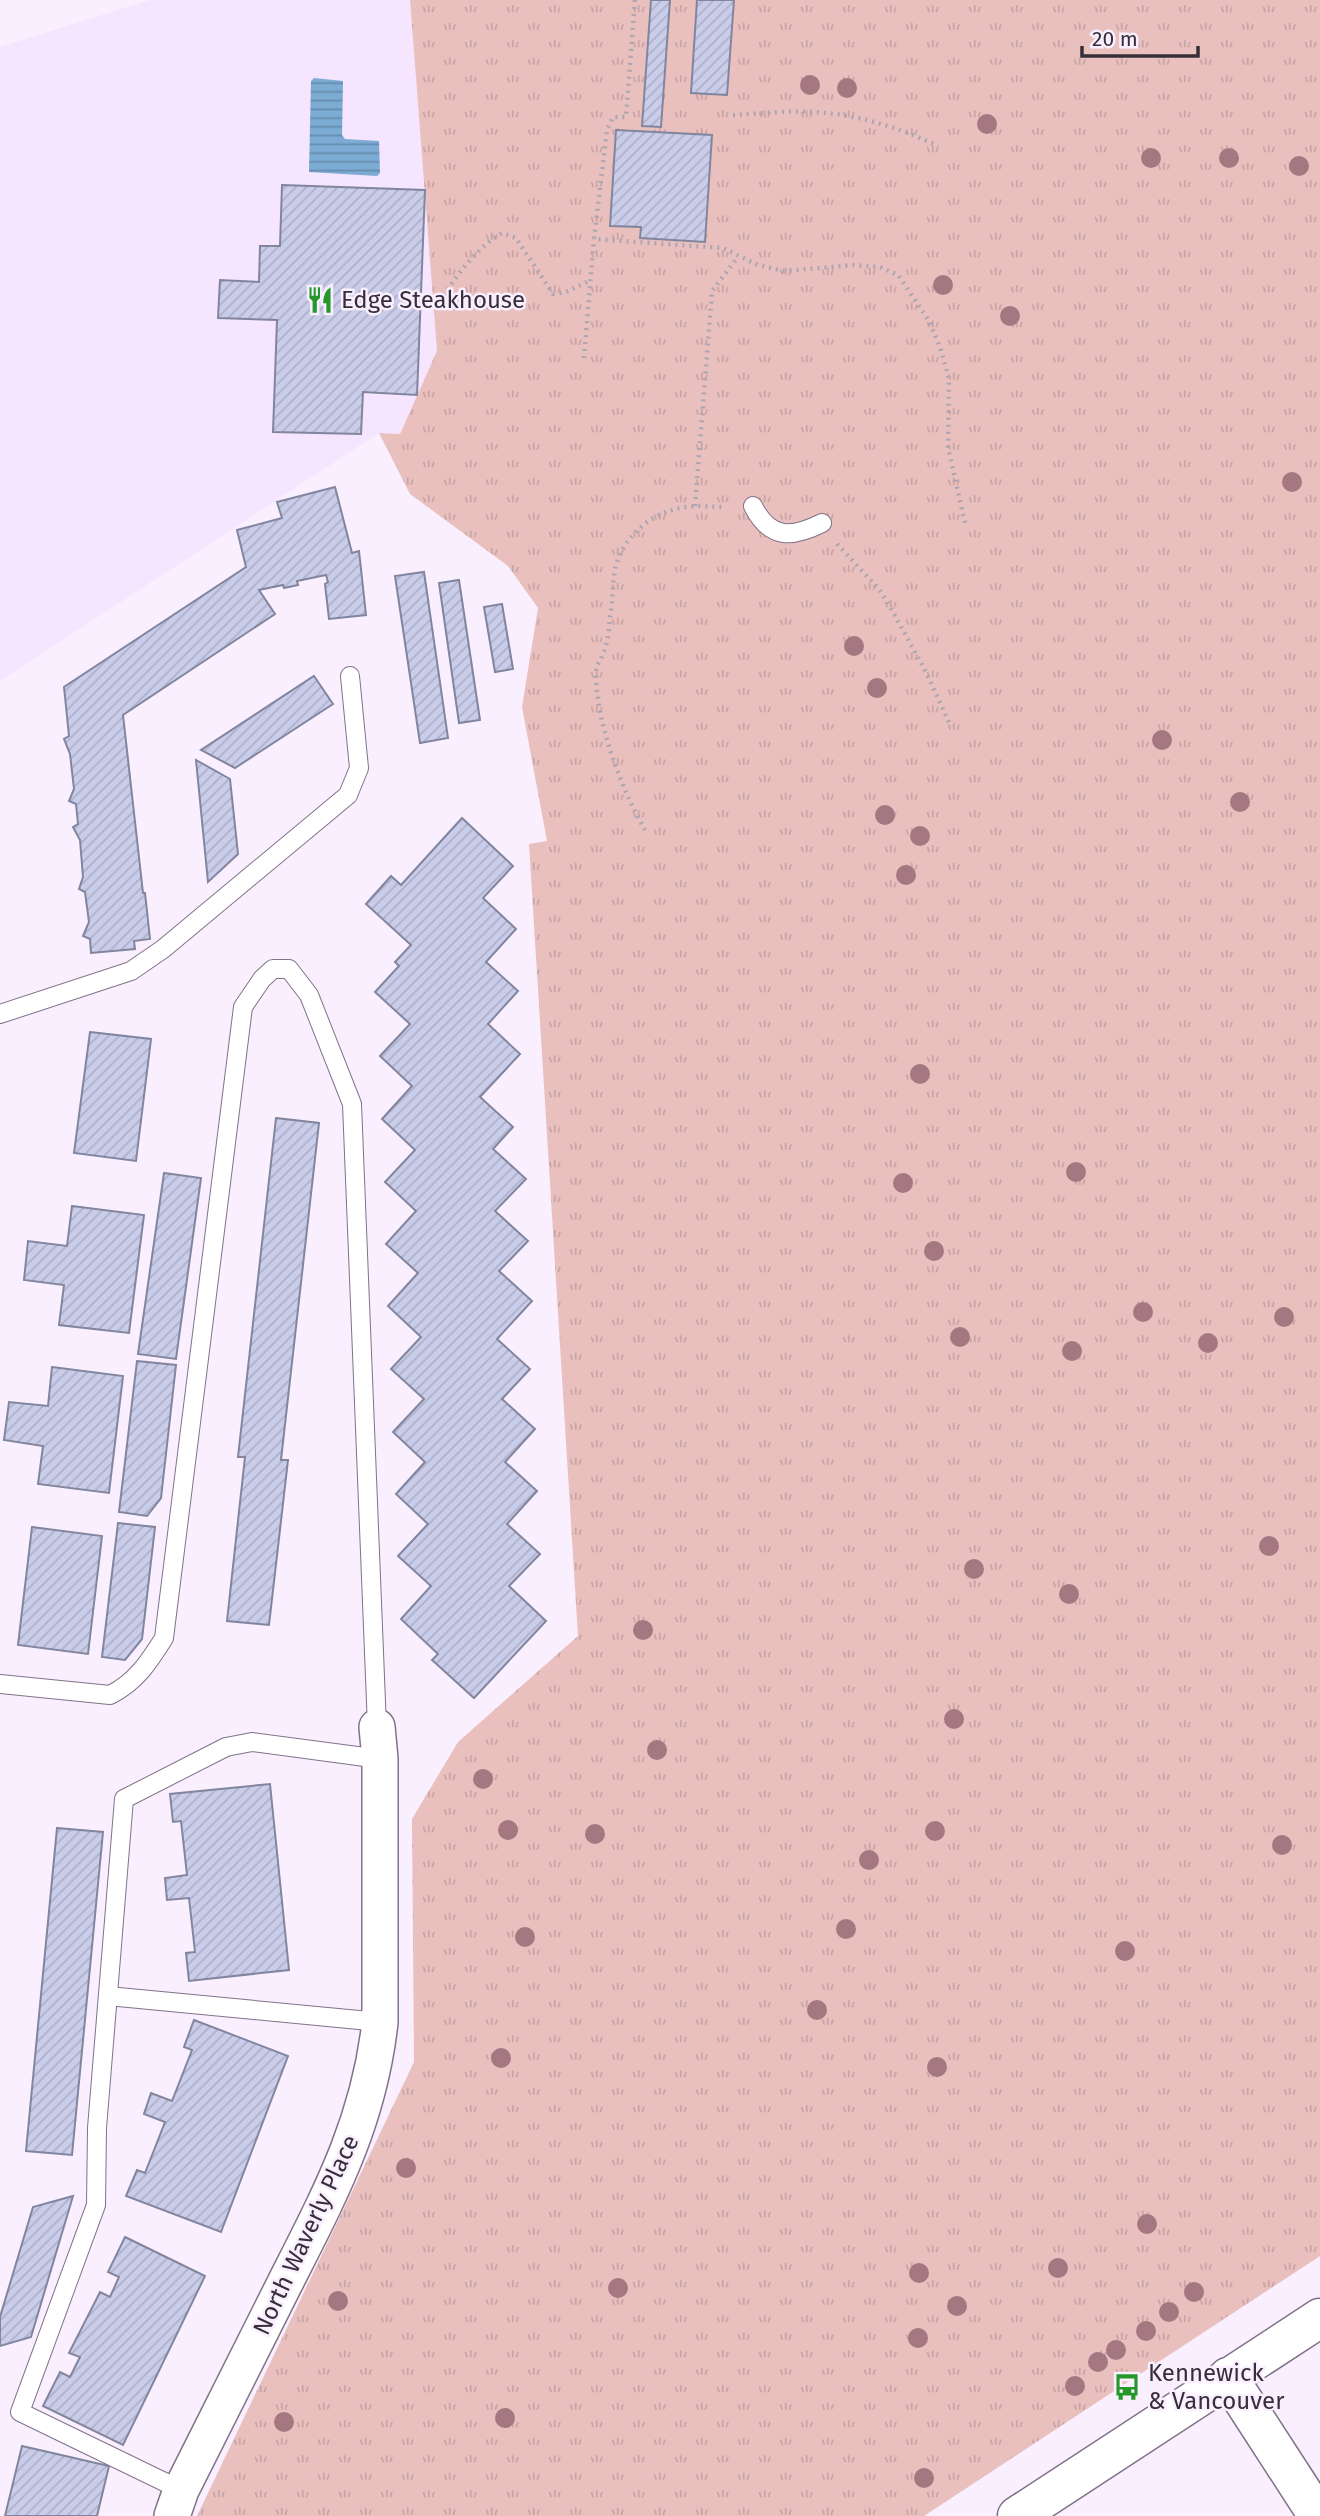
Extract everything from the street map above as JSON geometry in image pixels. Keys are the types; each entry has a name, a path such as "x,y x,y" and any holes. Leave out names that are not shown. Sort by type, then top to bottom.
{"main road":[{"path":"1017,2516 1320,2318"},
{"path":"1228,2377 1318,2516"}],"street":[{"name":"North Waverly Place","path":"176,2503 341,2172 362,2114 376,2062 380,2022 379,1743"}],"lane":[{"path":"753,506 767,527 778,532 799,534 822,523"},
{"path":"0,1014 131,971 163,949 348,795 359,768 350,676"},
{"path":"0,1684 110,1695 126,1687 144,1669 164,1638 243,1007 262,979 273,969 289,969 309,995 352,1104 379,1743 251,1742 226,1747 124,1799 97,2128 96,2205 20,2412 176,2503"},
{"path":"108,1996 380,2022"}],"path":[{"path":"584,358 607,130 613,117 626,117 635,0"},
{"path":"733,115 814,112 867,121 937,146"},
{"path":"444,296 475,256 502,233 516,238 553,294 566,292 591,280"},
{"path":"594,239 723,248 758,265 784,271 854,265 880,267 898,275 929,321 949,379 948,447 965,523"},
{"path":"695,506 712,291 738,257"},
{"path":"645,830 620,779 600,704 597,663 603,656 615,570 626,547 647,521 671,510 695,506 753,506"},
{"path":"822,523 842,551 879,589 910,642 951,727"}],"shaded area":[{"path":"150,0 410,0 437,352 400,434 379,433 0,681 0,47"}],"green space":[{"path":"410,0 1320,0 1320,2256 924,2516 197,2516 414,2062 412,1819 458,1742 578,1636 529,844 547,841 522,707 538,608 508,566 410,494 379,433 400,434 437,351"}],"water":[{"path":"314,78 343,81 342,135 345,139 379,141 380,173 377,176 309,172 311,81"}],"building":[{"path":"651,0 670,0 661,127 642,126"},
{"path":"697,0 734,0 727,95 691,93"},
{"path":"616,130 712,135 705,242 640,238 641,227 610,226"},
{"name":"Edge Steakhouse","path":"282,185 425,190 417,395 363,392 361,434 273,432 277,320 218,318 220,280 259,282 260,246 280,246"},
{"path":"335,487 352,553 359,551 366,615 329,619 326,575 297,581 298,585 259,590 275,614 123,715 150,939 134,941 135,949 91,953 90,939 83,936 89,922 85,892 79,889 83,877 80,840 73,827 78,824 76,804 69,801 74,789 70,754 64,739 69,736 64,687 246,567 237,530 282,518 277,502"},
{"path":"424,572 448,738 420,743 395,576"},
{"path":"459,580 480,720 459,723 439,583"},
{"path":"502,604 513,669 495,672 484,607"},
{"path":"314,676 333,704 235,768 201,750"},
{"path":"196,760 230,779 238,854 208,882"},
{"path":"462,818 513,866 483,898 516,929 486,962 518,991 488,1024 520,1054 480,1097 513,1127 493,1149 526,1179 495,1211 528,1241 499,1271 532,1301 497,1339 530,1369 502,1399 535,1429 505,1462 537,1491 507,1524 540,1554 509,1586 546,1621 474,1698 432,1660 438,1654 401,1619 431,1586 398,1556 428,1524 396,1494 425,1462 393,1432 424,1399 391,1369 421,1337 388,1306 418,1273 386,1244 416,1211 385,1182 415,1150 382,1119 412,1086 380,1056 410,1024 375,992 399,966 395,962 411,945 366,904 391,876 401,885"},
{"path":"90,1032 151,1039 136,1161 74,1153"},
{"path":"276,1118 319,1123 281,1460 288,1460 269,1625 227,1621 245,1457 238,1457"},
{"path":"164,1173 201,1178 176,1359 138,1354"},
{"path":"72,1206 144,1215 129,1333 59,1325 64,1285 24,1280 28,1241 67,1246"},
{"path":"137,1361 176,1365 161,1498 147,1516 119,1512"},
{"path":"52,1367 123,1376 109,1493 38,1484 43,1446 4,1440 9,1402 48,1406"},
{"path":"118,1523 155,1527 142,1639 125,1660 102,1657"},
{"path":"32,1527 102,1536 88,1654 18,1645"},
{"path":"270,1784 289,1970 189,1981 186,1953 195,1952 189,1898 167,1900 165,1878 187,1875 181,1821 173,1822 170,1794"},
{"path":"57,1828 103,1832 72,2155 26,2151"},
{"path":"194,2020 288,2056 221,2232 126,2196 137,2170 145,2173 165,2122 144,2114 151,2093 172,2101 192,2050 184,2047"},
{"path":"73,2196 31,2337 0,2346 0,2317 33,2207"},
{"path":"125,2237 205,2276 123,2445 43,2406 60,2372 70,2377 80,2357 69,2353 100,2292 110,2297 119,2277 108,2272"},
{"path":"22,2446 109,2466 97,2516 5,2516"}],"place":[{"name":"Edge Steakhouse","path":"320,300"},
{"name":"Kennewick & Vancouver","path":"1127,2387"}]}
